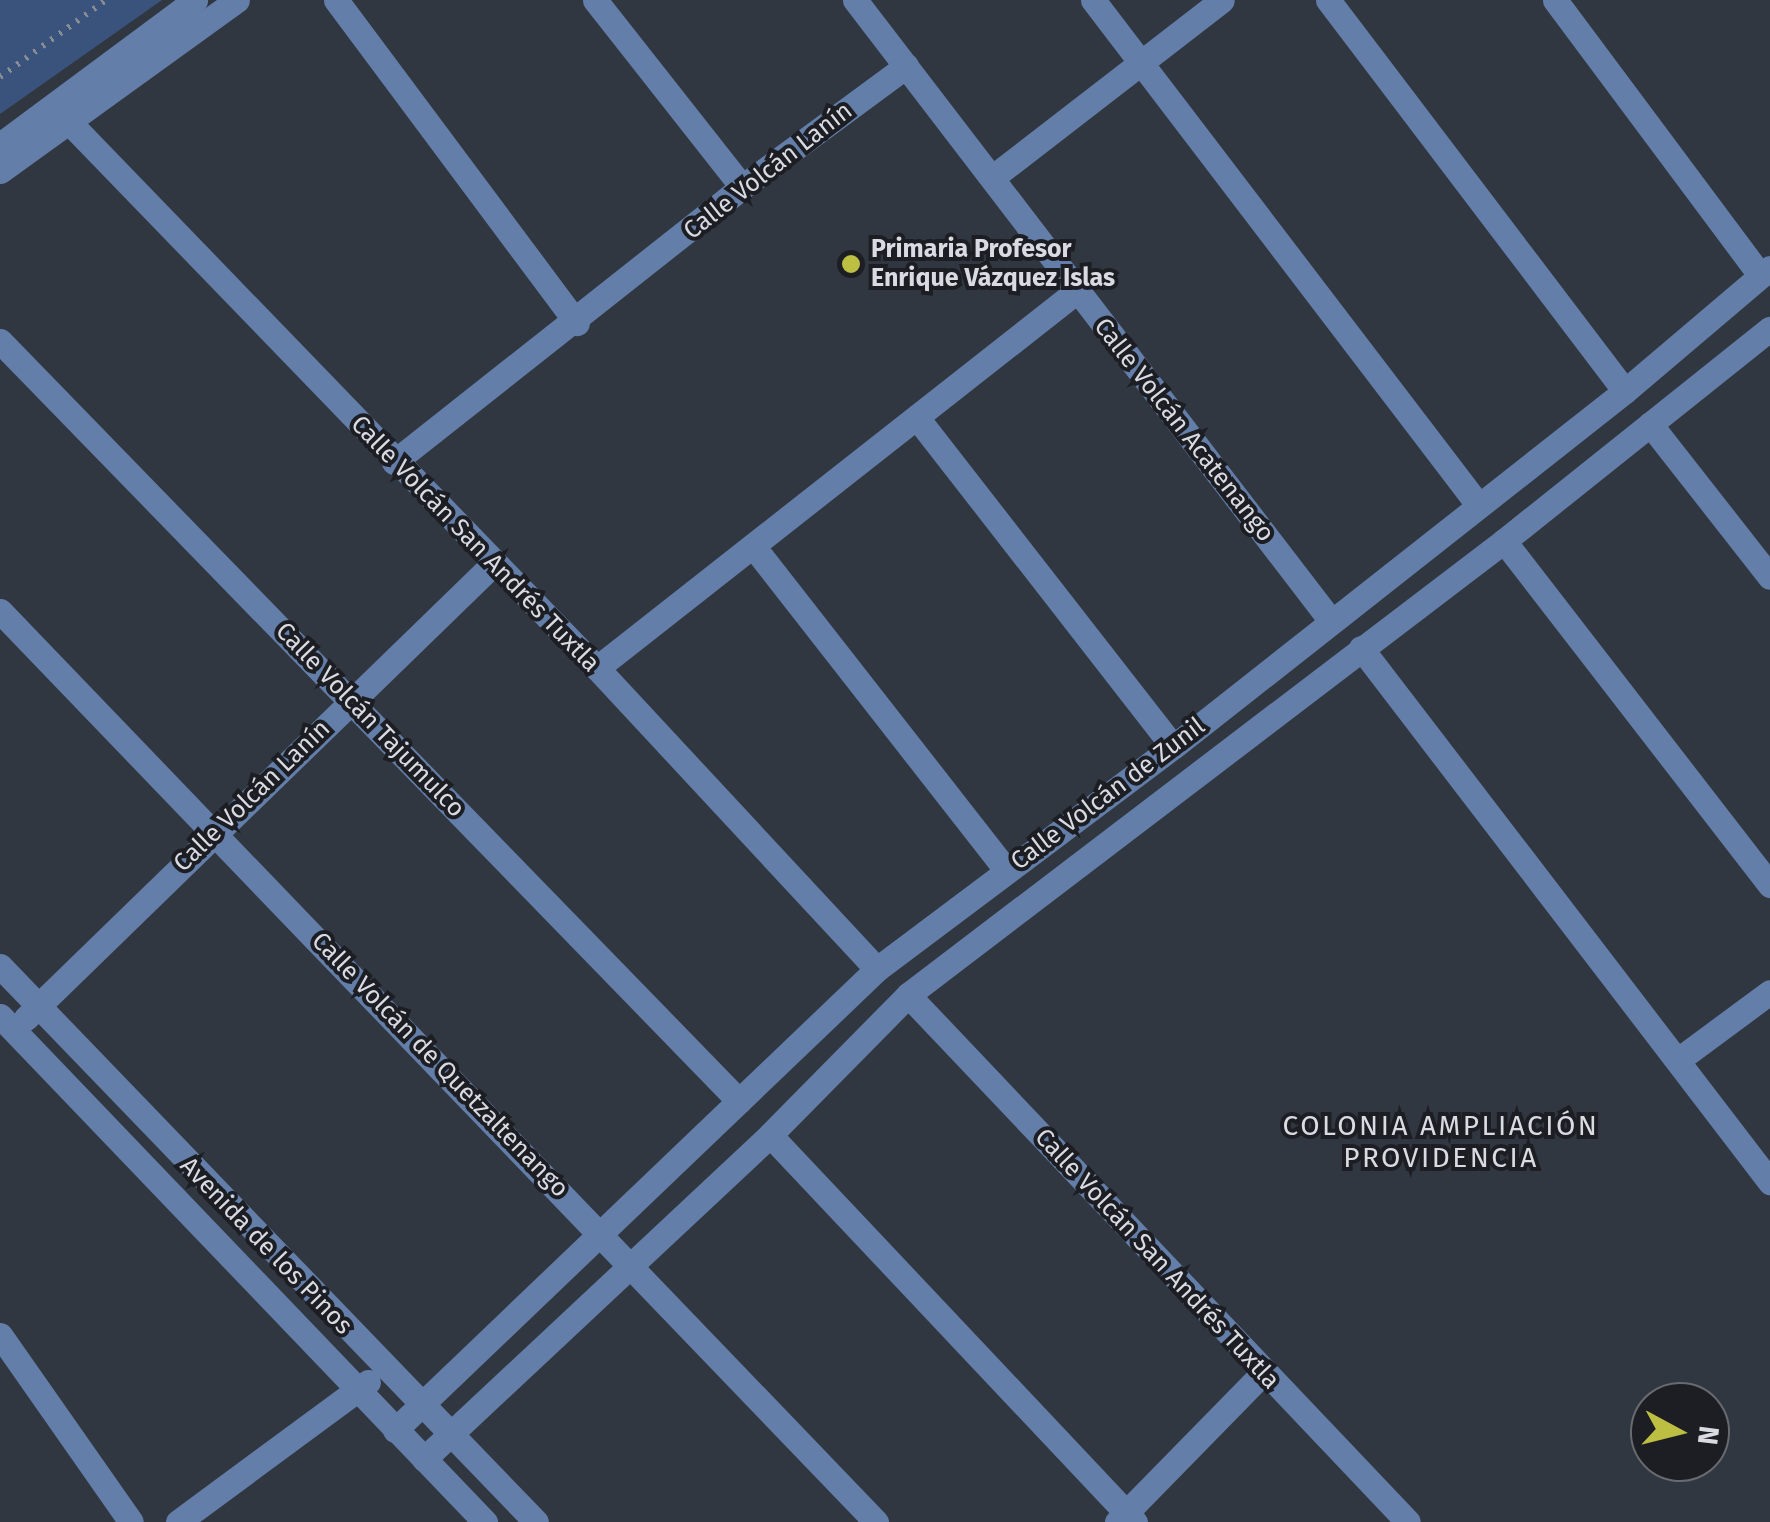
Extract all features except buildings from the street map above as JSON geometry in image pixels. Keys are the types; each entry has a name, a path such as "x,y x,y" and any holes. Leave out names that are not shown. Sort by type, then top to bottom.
{"street":[{"path":"0,145 195,0"},
{"path":"0,172 238,0"},
{"path":"336,0 577,323"},
{"path":"595,0 742,186"},
{"name":"Calle Volcán Acatenango","path":"854,0 1331,621"},
{"path":"1093,0 1479,506"},
{"path":"993,177 1144,66 1222,0"},
{"path":"1328,0 1625,392"},
{"path":"1556,0 1765,271"},
{"name":"Calle Volcán Lanín","path":"394,462 577,323 742,186 906,66"},
{"name":"Calle Volcán San Andrés Tuxtla","path":"70,122 492,565 597,668 877,969"},
{"name":"Calle Volcán de Zunil","path":"395,1430 877,969 1173,746 1625,392 1765,271"},
{"path":"597,668 1077,292"},
{"name":"Calle Volcán de Zunil","path":"424,1459 630,1260 770,1135 908,994 1504,541 1770,329"},
{"name":"Calle Volcán Tajumulco","path":"0,341 739,1102"},
{"path":"918,419 1173,746"},
{"path":"1650,424 1770,578"},
{"path":"1504,541 1770,885"},
{"path":"753,546 1007,871"},
{"path":"1418,554 1439,588"},
{"name":"Calle Volcán Lanín","path":"7,1023 38,1006 492,565"},
{"name":"Calle Volcán de Quetzaltenango","path":"0,611 630,1260 876,1522"},
{"path":"1361,648 1770,1182"},
{"name":"Avenida de los Pinos","path":"0,966 383,1369 536,1522"},
{"path":"1678,1060 1770,992"},
{"name":"Calle Volcán San Andrés Tuxtla","path":"908,994 1408,1522"},
{"name":"Avenida de los Pinos","path":"7,1023 485,1522"},
{"path":"803,1039 835,1071"},
{"path":"770,1135 1126,1519 1263,1373"},
{"path":"0,1335 131,1522"},
{"path":"178,1522 383,1369"}],"path":[{"path":"0,76 106,0"}],"shaded area":[{"path":"0,0 162,0 0,114"}],"place":[{"name":"Primaria Profesor Enrique Vázquez Islas","path":"851,264"}],"district":[{"name":"COLONIA AMPLIACIÓN PROVIDENCIA","path":"1441,1142"}]}
